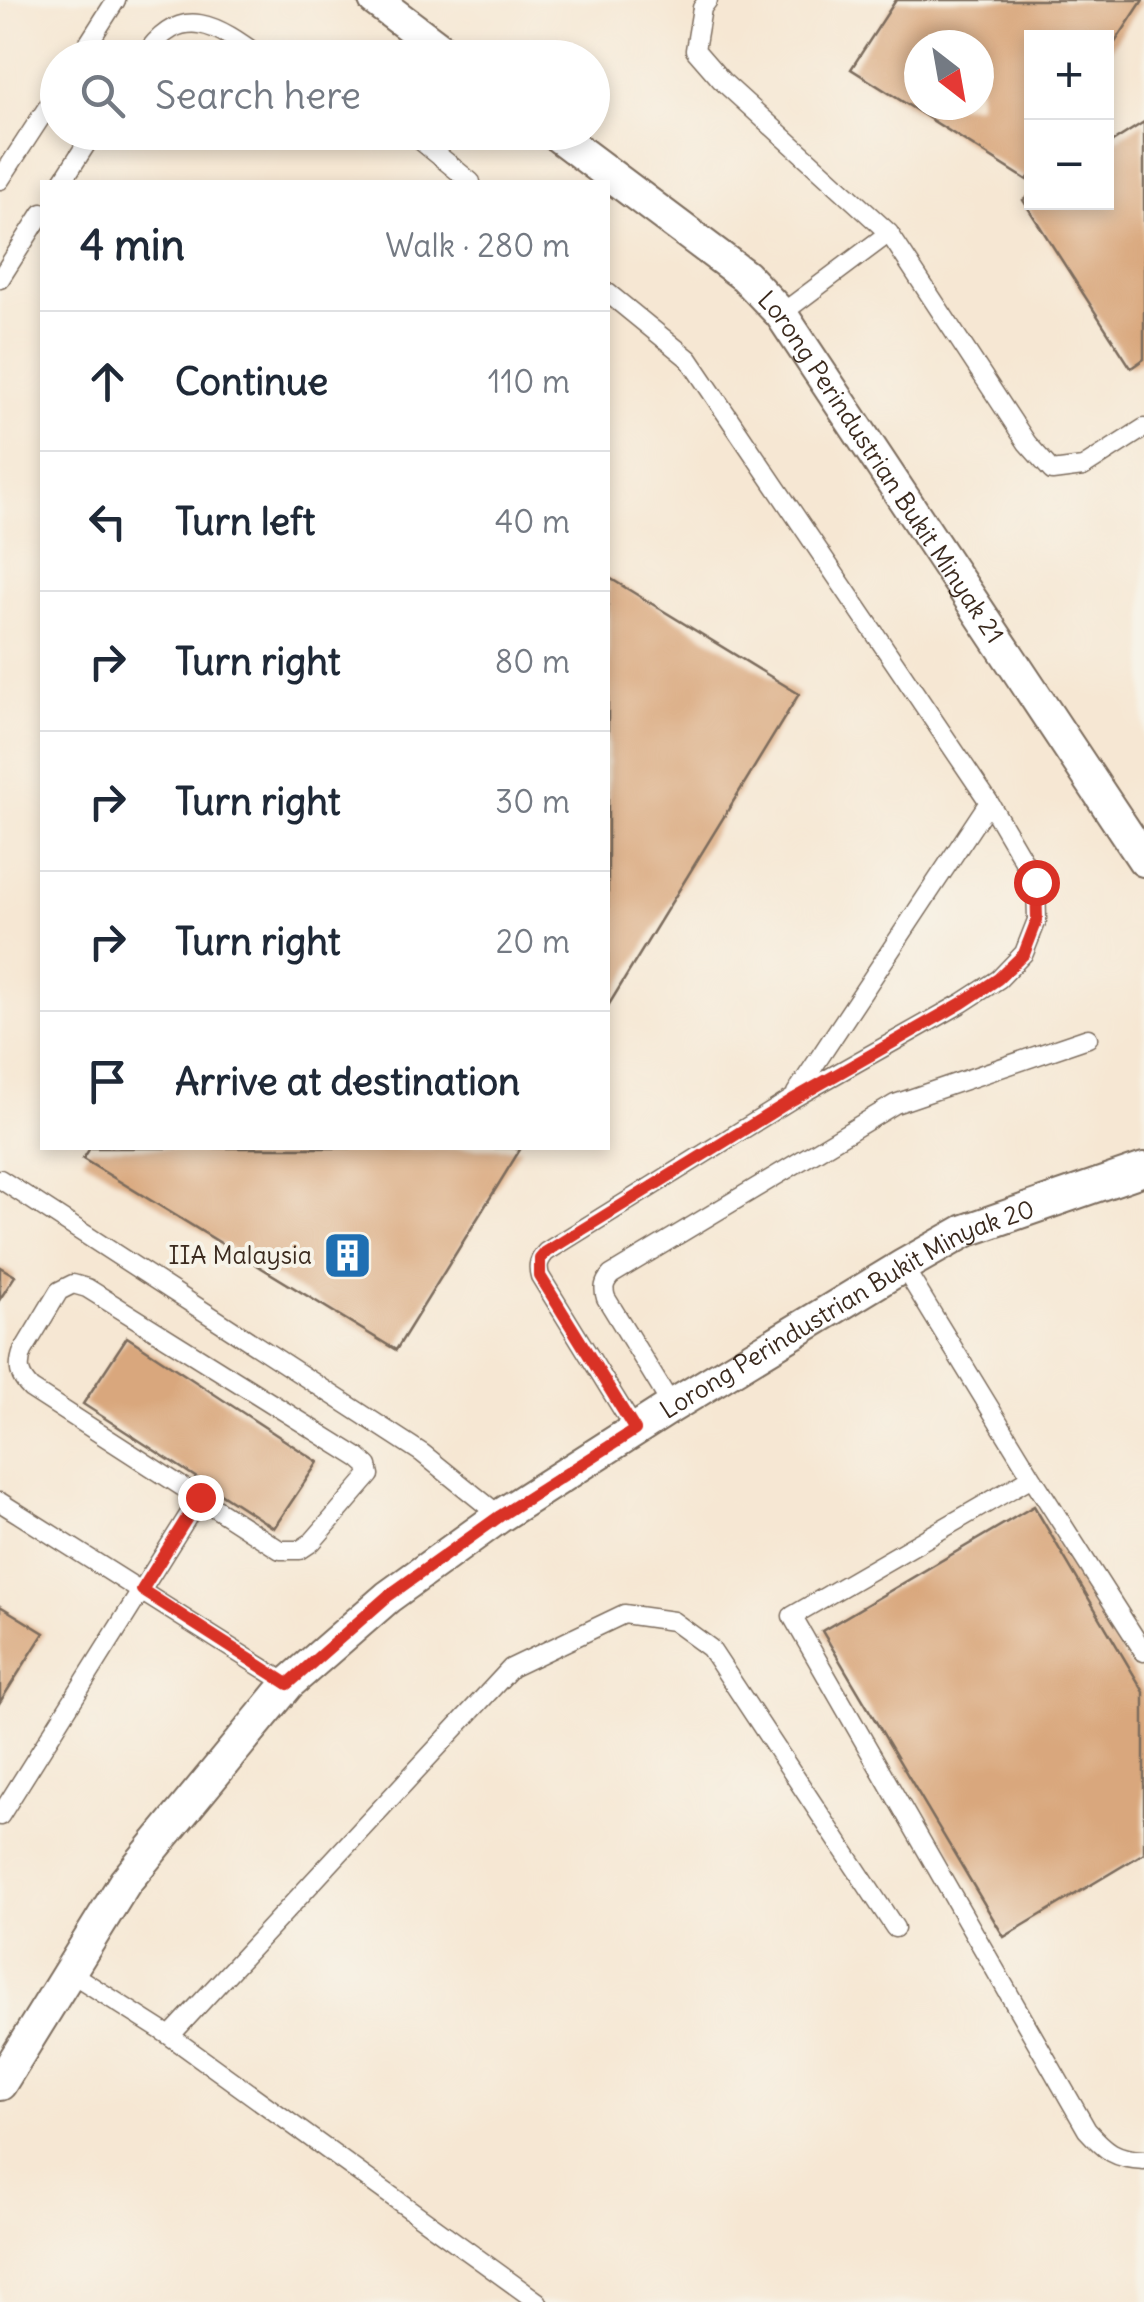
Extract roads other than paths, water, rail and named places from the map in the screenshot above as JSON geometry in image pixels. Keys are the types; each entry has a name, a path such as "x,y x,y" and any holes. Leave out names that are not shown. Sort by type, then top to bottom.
{"street":[{"path":"375,0 428,40"},
{"name":"Lorong Perindustrian Bukit Minyak 21","path":"576,150 744,276 781,314 1144,860"},
{"name":"Lorong Perindustrian Bukit Minyak 20","path":"0,2084 125,1882 288,1684 388,1596 500,1516 903,1266 965,1231 1144,1169"}],"lane":[{"path":"90,40 116,0"},
{"path":"708,0 702,8 695,50 722,81 889,233 1027,443 1052,471 1083,467 1144,428"},
{"path":"157,40 171,27 198,22 224,30 238,40"},
{"path":"0,180 40,119"},
{"path":"63,180 82,150"},
{"path":"432,150 469,180"},
{"path":"0,279 40,216"},
{"path":"781,314 889,233"},
{"path":"610,295 689,359 989,802 1036,882 1037,920 1024,954 998,979 792,1100 540,1259 540,1276 635,1430"},
{"path":"792,1100 989,802"},
{"path":"672,1406 606,1298 606,1281 612,1274 895,1104 1088,1038"},
{"path":"0,1180 422,1453 500,1516"},
{"path":"903,1266 1144,1652"},
{"path":"72,1284 87,1288 359,1458 368,1466 370,1475 312,1542 300,1550 280,1550 200,1497 24,1382 19,1361 59,1291 72,1284"},
{"path":"1032,1477 792,1616 1087,2130 1106,2151 1128,2160 1144,2160"},
{"path":"0,1816 200,1497"},
{"path":"0,1502 288,1684"},
{"path":"170,2036 511,1668 624,1614 673,1621 710,1648 895,1928"},
{"path":"71,1972 170,2036 538,2302"}],"place":[{"name":"IIA Malaysia","path":"347,1255"}]}
